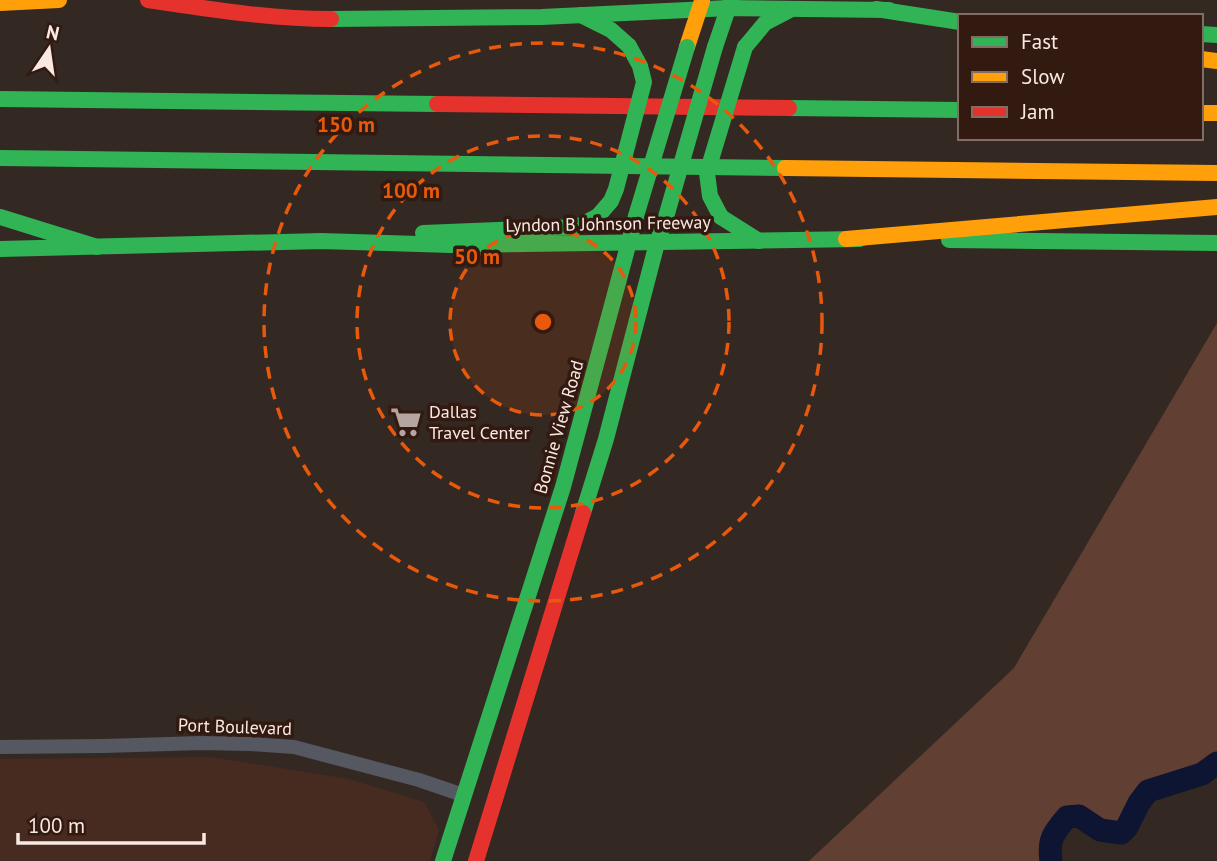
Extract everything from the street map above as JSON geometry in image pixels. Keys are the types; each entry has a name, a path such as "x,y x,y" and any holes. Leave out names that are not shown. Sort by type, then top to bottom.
{"main road":[{"path":"0,3 59,0"},
{"path":"148,0 251,15 309,19 542,17 730,4 876,9 958,16"},
{"path":"475,861 607,439 657,243 730,4"},
{"name":"Bonnie View Road","path":"443,861 563,487 628,243 701,5"},
{"path":"759,241 721,218 712,205 707,173 745,47 765,23 794,8"},
{"path":"876,9 958,22"},
{"path":"321,242 416,233 577,227 598,216 611,201 616,189 644,82 640,66 629,46 611,30 580,15"},
{"path":"0,99 958,110"},
{"path":"0,158 1217,173"},
{"path":"846,239 1217,207"},
{"path":"0,217 97,247"},
{"name":"Lyndon B Johnson Freeway","path":"0,249 321,242 451,245 846,239 1217,243"},
{"path":"579,432 607,439"},
{"path":"463,795 493,804"}],"street":[{"name":"Port Boulevard","path":"0,747 201,743 294,747 419,780 463,795"}],"shaded area":[{"path":"1217,323 1217,753 1207,768 1142,788 1117,834 1096,837 1067,819 1051,824 1039,845 1043,861 809,861 1014,668"},
{"path":"211,757 349,779 424,802 439,830 430,861 0,861 0,759"}],"waterway":[{"path":"1051,861 1053,837 1067,817 1079,816 1100,830 1121,833 1148,791 1202,774 1217,763"}],"traffic: fast":[{"path":"715,47 731,0"},
{"path":"331,19 542,17 729,8 889,10"},
{"path":"876,9 958,22"},
{"path":"745,47 765,23 790,10"},
{"path":"581,15 611,30 629,46"},
{"path":"1203,34 1217,35"},
{"path":"598,216 611,201 616,189 644,82 640,66 629,46"},
{"path":"636,216 687,47"},
{"path":"666,217 715,47"},
{"path":"721,217 710,196 707,173 745,47"},
{"path":"0,99 437,104"},
{"path":"789,108 958,110"},
{"path":"0,158 785,168"},
{"path":"423,233 577,227 598,216"},
{"path":"443,861 563,487 636,216"},
{"path":"0,217 97,247"},
{"path":"583,513 606,439 666,217"},
{"path":"721,217 759,241"},
{"path":"0,249 321,241 451,245 860,239"},
{"path":"949,240 1217,243"}],"traffic: slow":[{"path":"0,3 59,0"},
{"path":"687,47 702,1"},
{"path":"1203,59 1217,61"},
{"path":"1203,113 1217,113"},
{"path":"785,168 1217,173"},
{"path":"846,239 1217,207"}],"traffic: jam":[{"path":"148,0 262,15 331,19"},
{"path":"437,104 789,108"},
{"path":"476,861 583,513"}],"place":[{"name":"Dallas Travel Center","path":"406,422"}]}
